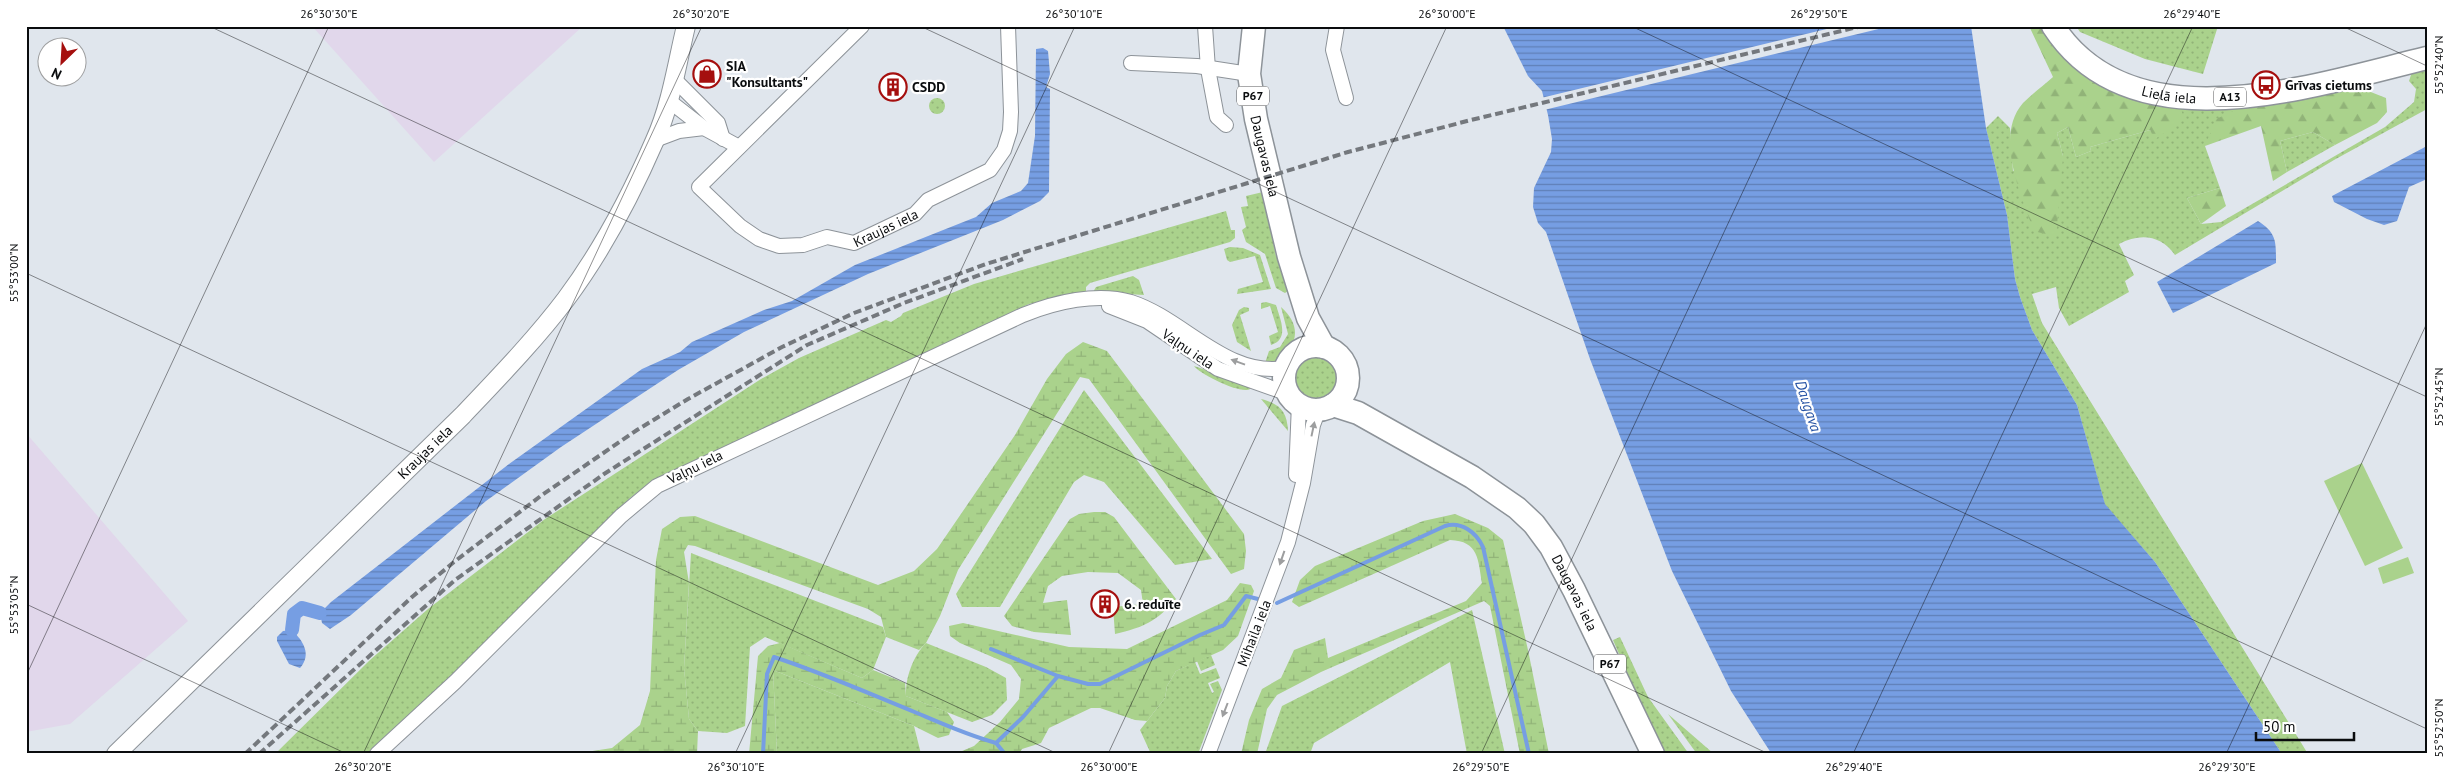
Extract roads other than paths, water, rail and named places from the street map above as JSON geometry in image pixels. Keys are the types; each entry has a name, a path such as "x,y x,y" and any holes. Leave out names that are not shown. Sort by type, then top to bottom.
{"main road":[{"name":"Daugavas iela","path":"1254,26 1249,74 1256,119 1289,257 1308,318 1324,347"},
{"name":"Lielā iela","path":"2053,26 2078,57 2101,73 2131,88 2208,99 2284,92 2427,58"},
{"name":"Daugavas iela","path":"1289,257 1299,331 1292,360"},
{"path":"1292,360 1312,346 1324,347"},
{"name":"P67","path":"1324,347 1334,352 1343,360 1348,374 1347,386"},
{"name":"P67","path":"1292,360 1285,383 1310,403"},
{"name":"Daugavas iela","path":"1347,386 1375,410 1453,466 1517,508 1534,524 1551,547 1653,754"},
{"path":"1310,403 1341,397 1347,386"},
{"name":"Daugavas iela","path":"1310,403 1358,413 1453,466"}],"street":[{"name":"Kraujas iela","path":"117,751 438,440 532,340 567,298 597,251 655,140 668,100 686,26"},
{"name":"Kraujas iela","path":"862,26 699,187 740,226 759,239 779,246 803,245 827,237 854,243 915,214 928,200 990,170 1004,150 1010,131 1008,26"},
{"path":"1205,26 1208,68 1217,117 1226,125"},
{"path":"1337,26 1333,50 1346,98"},
{"path":"1131,63 1208,68 1249,74"},
{"path":"673,78 718,123 723,139"},
{"path":"668,100 704,128 740,147"},
{"path":"655,140 679,131 704,128"},
{"name":"Vaļņu iela","path":"377,754 455,682 621,516 657,486 1023,315 1058,303 1113,299 1130,302 1165,317 1233,360 1263,369 1292,360"},
{"name":"Vaļņu iela","path":"1089,300 1137,316 1218,369 1310,403"},
{"name":"Mihaila iela","path":"1296,511 1310,403"},
{"name":"Mihaila iela","path":"1208,754 1281,563 1303,483 1313,425 1310,403"}],"water":[{"name":"Daugava","path":"1503,26 1971,26 1986,128 2007,215 2015,279 2020,297 2032,330 2077,405 2105,504 2155,562 2282,754 1771,753 1731,691 1672,571 1590,359 1546,232 1538,223 1533,207 1534,188 1551,152 1552,139 1548,115 1542,91 1528,76"},
{"path":"1043,48 1048,51 1050,74 1046,87 1050,89 1049,192 1040,201 1003,220 868,274 744,332 678,370 561,447 486,501 351,615 330,629 322,623 320,613 331,602 509,464 642,369 680,352 692,342 764,310 792,301 855,265 976,217 992,203 1021,191 1028,183 1035,136 1036,49"},
{"path":"2427,146 2427,179 2409,187 2397,221 2384,225 2367,219 2334,202 2332,196"},
{"path":"2258,221 2272,234 2276,249 2276,263 2173,313 2157,282"},
{"path":"292,630 305,648 304,663 300,668 289,664 277,641 277,637 283,631"}],"waterway":[{"path":"1277,603 1445,526 1462,526 1472,532 1483,547 1529,754"},
{"path":"763,754 767,674 774,657 828,677 956,730 996,743 1023,717 1058,676 1088,684 1100,684 1224,625 1246,596 1262,600"},
{"path":"292,630 294,614 302,608 320,613"},
{"path":"991,649 1058,676"},
{"path":"996,743 1005,754"}],"railway":[{"path":"245,754 412,597 454,562 542,495 637,430 688,399 782,347 854,313 986,264 1348,152 1471,120 1862,26"},
{"path":"259,754 455,580 604,474 807,345 904,303 1023,259"}],"place":[{"name":"SIA \"Konsultants\"","path":"707,74"},
{"name":"Grīvas cietums","path":"2266,85"},
{"name":"CSDD","path":"893,87"},
{"name":"6. reduīte","path":"1105,604"}]}
